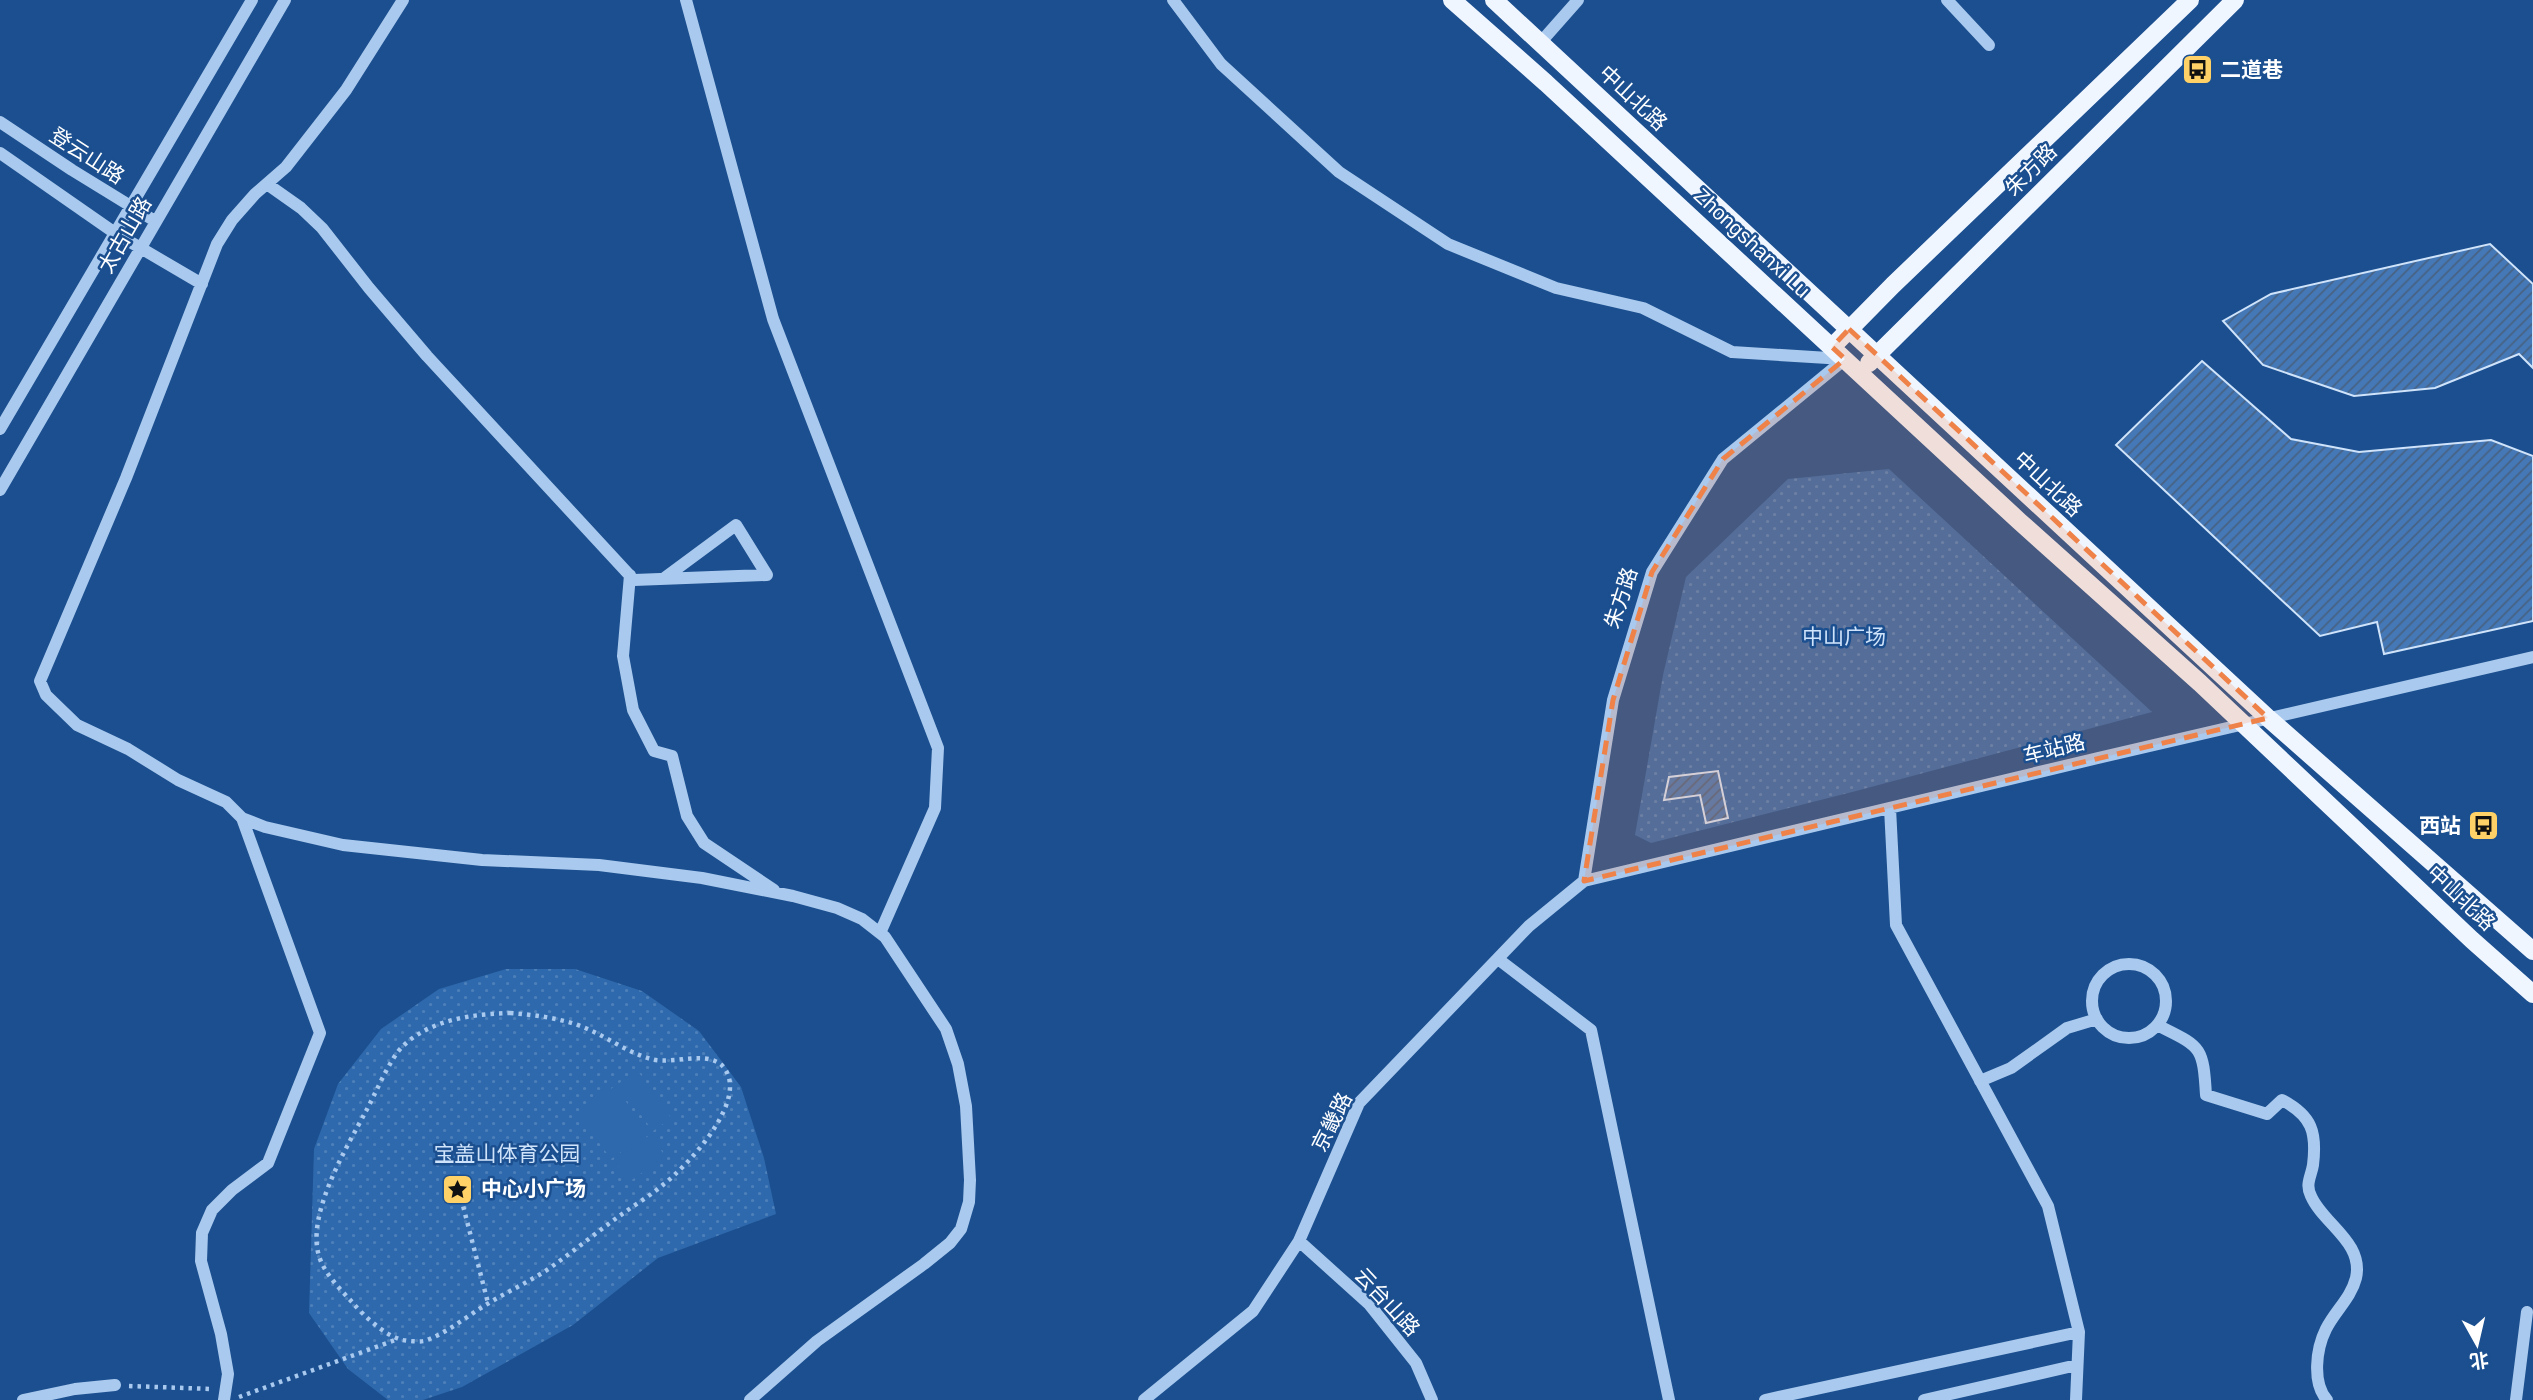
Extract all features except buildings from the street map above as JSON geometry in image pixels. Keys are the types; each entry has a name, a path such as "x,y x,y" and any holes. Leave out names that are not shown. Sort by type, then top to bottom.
{"main road":[{"name":"Zhongshanxi Lu","path":"1452,0 1546,83 2019,521"},
{"path":"1494,0 1540,43"},
{"name":"朱方路","path":"1838,353 1849,329 2190,0"},
{"name":"朱方路","path":"1860,373 2235,0"},
{"name":"中山北路","path":"1540,43 2268,718 2533,951"},
{"name":"中山北路","path":"2019,521 2243,724 2533,994"}],"street":[{"name":"太古山路","path":"0,429 252,0"},
{"name":"太古山路","path":"0,490 285,0"},
{"path":"402,0 346,90 286,167 255,194 232,220 217,244 127,478 40,681 46,695 77,725 128,749 178,780 226,802 242,818 265,827 343,845 482,859 599,865 702,878 837,908 862,919 880,933 902,960 946,1029 958,1064 966,1106 969,1147 970,1180 965,1216 961,1229 950,1243 817,1341 750,1400"},
{"path":"685,0 773,319 938,748 935,808 880,933"},
{"path":"1172,0 1221,64 1339,172 1448,244 1556,288 1643,308 1732,352 1838,353"},
{"path":"1540,43 1578,0"},
{"path":"1947,0 1989,45"},
{"name":"登云山路","path":"0,122 155,221"},
{"path":"0,153 140,250 202,284"},
{"path":"267,184 301,208 322,228 427,356 634,580 663,579 676,578 767,575 736,525 663,579"},
{"name":"朱方路","path":"1584,881 1613,700 1652,572 1723,459 1838,353"},
{"path":"630,575 623,656 633,710 654,751 672,756 687,816 704,843 780,894"},
{"name":"车站路","path":"1584,881 2533,657"},
{"path":"1890,808 1896,925 2048,1206 2079,1332 2076,1400"},
{"path":"227,1396 228,1374 221,1334 201,1261 202,1233 212,1210 232,1190 268,1163 320,1033 242,818"},
{"name":"京畿路","path":"1144,1400 1253,1311 1299,1241 1359,1103 1529,926 1584,881"},
{"path":"1498,959 1591,1030 1669,1400"},
{"path":"2134,965 2145,968 2155,975 2162,985 2166,997 2165,1010 2157,1025 2140,1037 2115,1036 2104,1029 2096,1019 2092,997 2102,976 2111,969 2134,965"},
{"path":"1980,1081 2011,1068 2067,1028 2096,1019"},
{"path":"2157,1025 2185,1039 2199,1051 2204,1061 2206,1095 2267,1114 2282,1100 2300,1109 2313,1127 2313,1168 2307,1181 2310,1194 2327,1220 2343,1234 2354,1256 2356,1276 2349,1296 2325,1331 2316,1372 2321,1393 2327,1400"},
{"name":"云台山路","path":"1299,1241 1369,1304 1416,1363 1432,1400"},
{"path":"2516,1400 2527,1312"},
{"path":"1765,1400 2079,1332"},
{"path":"1924,1400 2077,1365"},
{"path":"23,1400 75,1389 115,1385"}],"path":[{"path":"115,1385 227,1396 394,1339 421,1342 458,1324 488,1303 545,1271 665,1184 721,1119 729,1098 730,1079 725,1069 718,1061 702,1057 671,1061 651,1059 583,1027 541,1016 510,1013 457,1018 425,1031 402,1047 346,1148 320,1212 316,1238 319,1256 342,1292 362,1313 400,1339"},
{"path":"459,1190 488,1303"}],"highlighted area":[{"path":"1849,329 2268,718 1584,881 1613,700 1652,572 1723,459 1845,359 1832,347"}],"green space":[{"name":"中山广场","path":"1889,469 2152,712 1651,843 1635,835 1663,675 1686,577 1788,479"},
{"name":"宝盖山体育公园","path":"506,969 575,969 642,991 699,1031 741,1087 764,1158 776,1214 658,1258 573,1325 462,1387 423,1400 388,1400 348,1369 309,1313 314,1149 338,1084 381,1029 439,989"},
{"path":"637,1070 671,1118 653,1131 618,1084"},
{"path":"615,1086 648,1133 611,1159 578,1113"},
{"path":"650,1135 665,1156 629,1182 614,1160"}],"place":[{"name":"二道巷","path":"2197,70"},
{"name":"西站","path":"2484,826"},
{"name":"中心小广场","path":"458,1189"}]}
